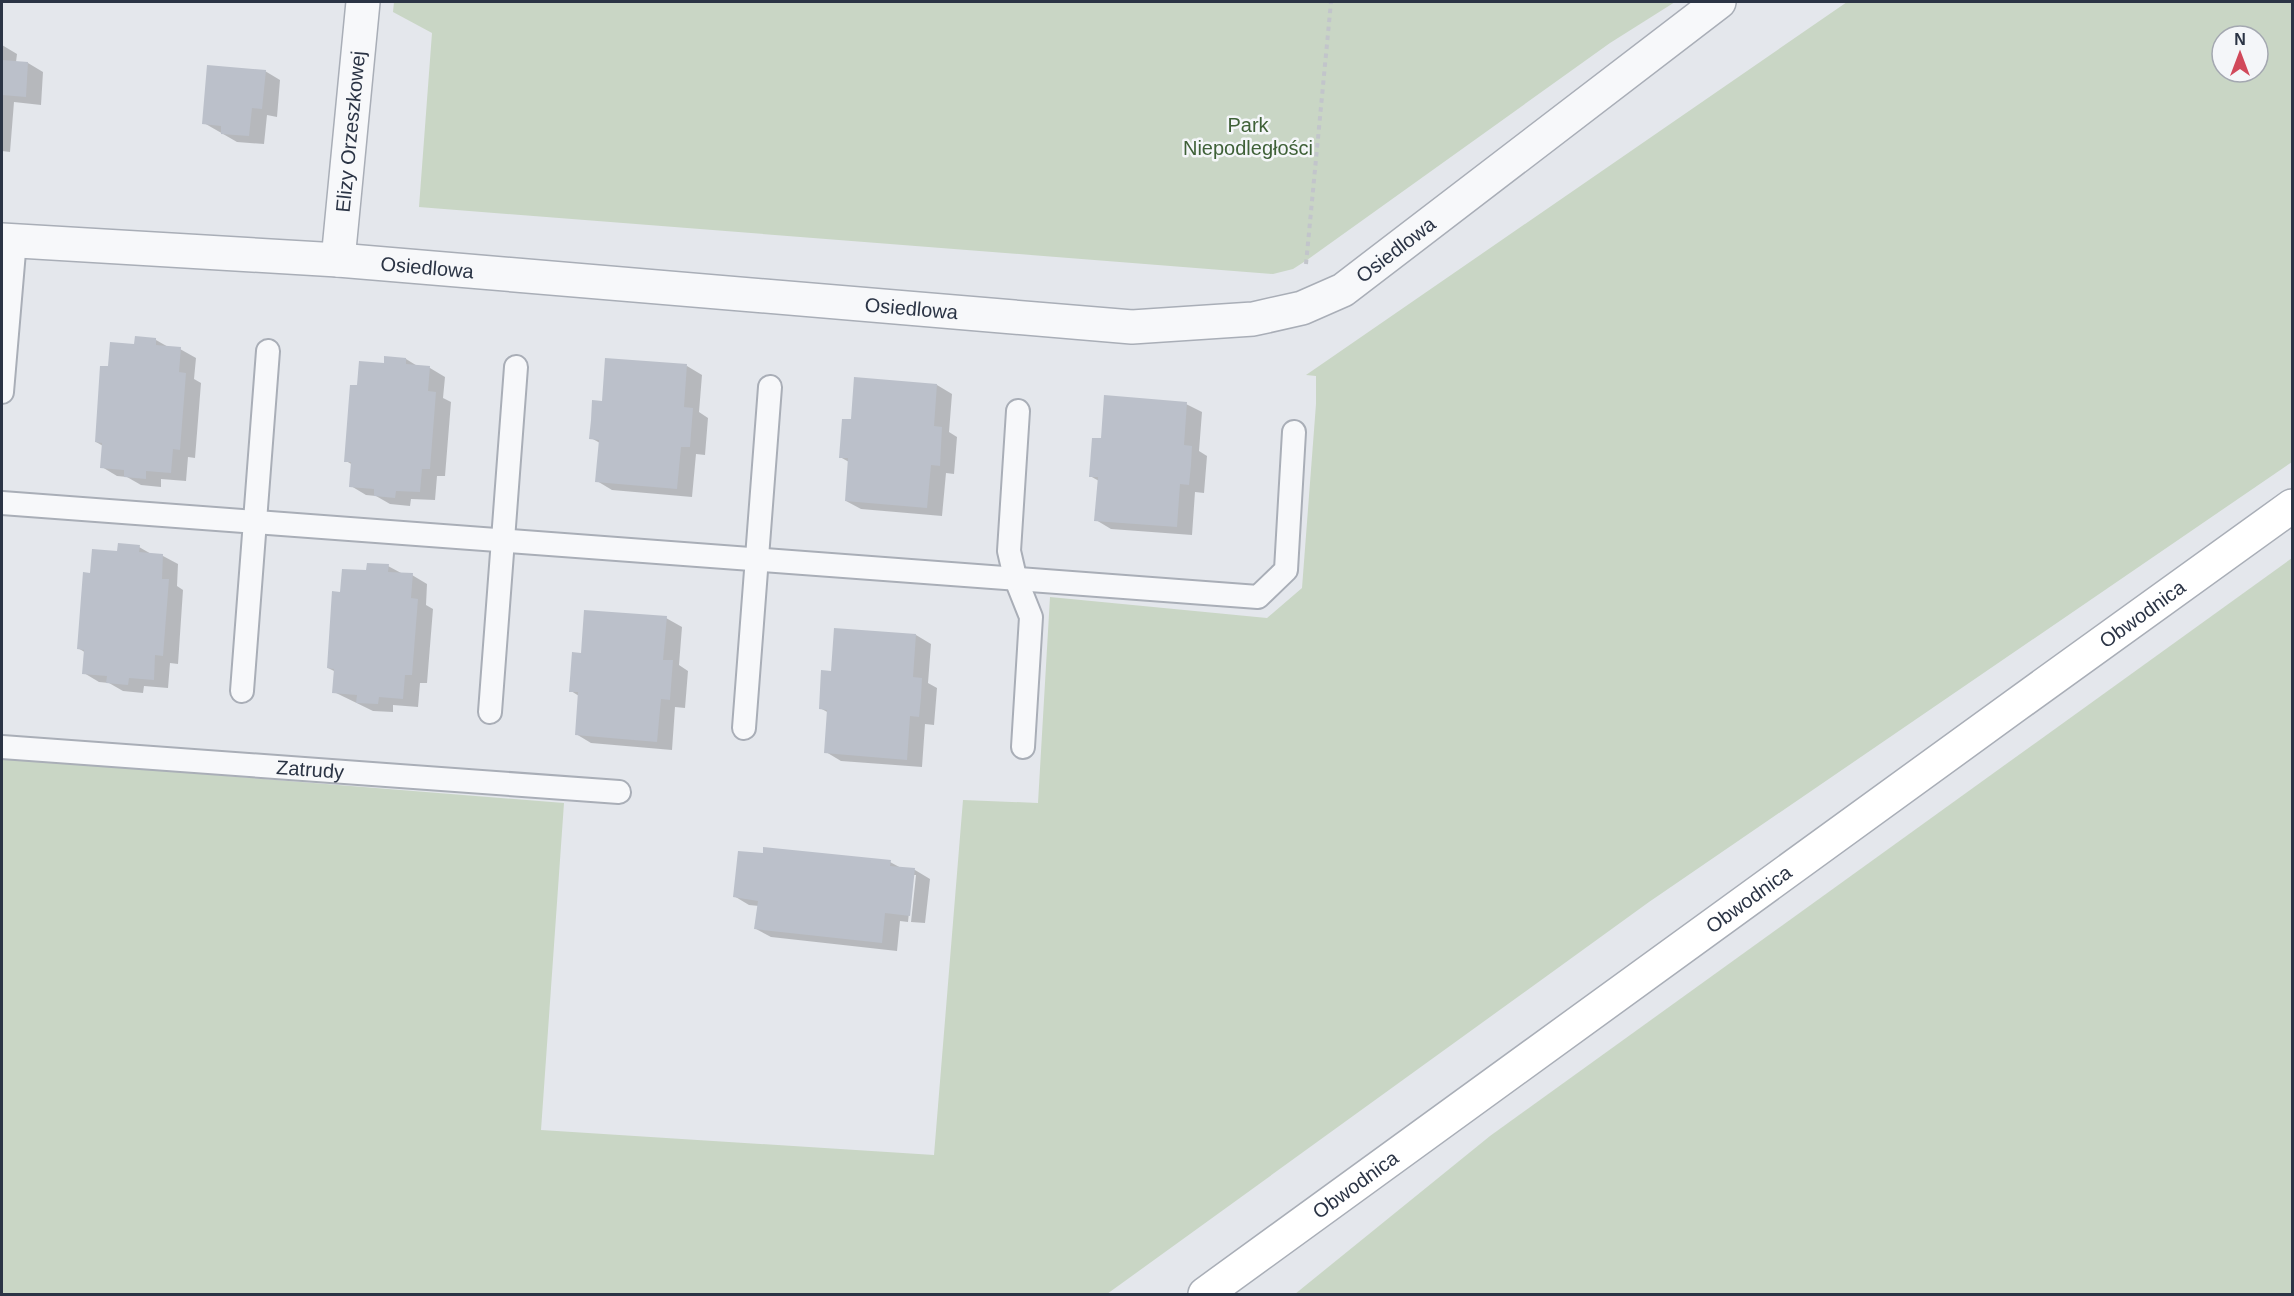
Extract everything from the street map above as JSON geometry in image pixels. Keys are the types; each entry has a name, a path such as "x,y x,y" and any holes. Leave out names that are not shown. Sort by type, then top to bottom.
{"main road":[{"name":"Obwodnica","path":"1205,1294 2292,506"}],"street":[{"name":"Elizy Orzeszkowej","path":"338,260 363,2"},
{"name":"Osiedlowa","path":"8,240 338,260 1132,327 1253,319 1302,308 1343,290 1719,2"}],"lane":[{"path":"2,392 8,240"},
{"path":"242,691 268,351"},
{"path":"490,712 516,367"},
{"path":"744,728 770,387"},
{"path":"1018,411 1009,551 1014,577 1031,617 1023,747"},
{"path":"2,503 1258,597 1286,570 1294,432"},
{"name":"Zatrudy","path":"2,747 619,792"}],"path":[{"path":"1306,260 1331,2"}],"green space":[{"name":"Park Niepodległości","path":"394,2 1675,2 1610,43 1307,260 1293,269 1273,274 419,207 432,33 393,12"},
{"path":"1847,2 2292,2 2292,462 1649,902 1107,1294 2,1294 2,758 564,803 541,1130 934,1155 963,800 1038,803 1050,597 1267,618 1302,588 1316,404 1316,376 1306,375"},
{"path":"2292,558 2292,1294 1295,1294 1490,1136"}],"building":[{"path":"2,60 28,62 26,97 2,95"},
{"path":"207,65 266,70 262,109 252,108 249,136 221,134 221,126 202,124"},
{"path":"135,336 156,338 156,345 181,347 179,372 186,373 180,450 173,449 171,473 146,471 146,479 124,477 124,470 100,468 102,443 95,442 100,366 108,366 110,342 134,344"},
{"path":"384,356 406,358 406,364 430,366 428,391 436,392 430,469 422,469 420,492 396,491 395,498 374,496 374,489 349,487 351,462 344,462 350,385 357,385 359,361 384,363"},
{"path":"605,358 687,364 684,407 693,408 690,447 681,447 677,489 595,482 599,440 589,439 592,400 602,401"},
{"path":"854,377 937,384 934,426 942,427 940,466 931,465 927,508 845,501 848,458 839,458 842,419 851,419"},
{"path":"1104,395 1187,402 1184,445 1192,446 1191,465 1189,485 1180,484 1177,527 1094,521 1098,477 1089,477 1092,438 1101,438"},
{"path":"118,543 140,545 139,552 163,554 162,579 169,579 163,656 155,655 154,680 129,678 128,685 106,683 107,676 82,674 84,650 77,649 83,572 90,573 92,549 117,551"},
{"path":"367,563 389,564 388,572 413,573 411,598 418,599 412,675 405,675 403,699 379,697 378,704 356,703 357,695 332,693 334,669 327,668 332,591 340,592 342,569 366,570"},
{"path":"584,610 667,616 663,660 673,660 670,700 661,699 657,742 575,735 578,692 569,692 572,652 581,653"},
{"path":"834,628 916,634 913,677 922,678 921,697 919,717 910,716 907,760 824,753 827,710 819,709 821,670 831,671"},
{"path":"763,847 891,860 890,866 915,868 910,916 885,913 882,943 754,929 758,901 733,897 738,851 763,853"}]}
